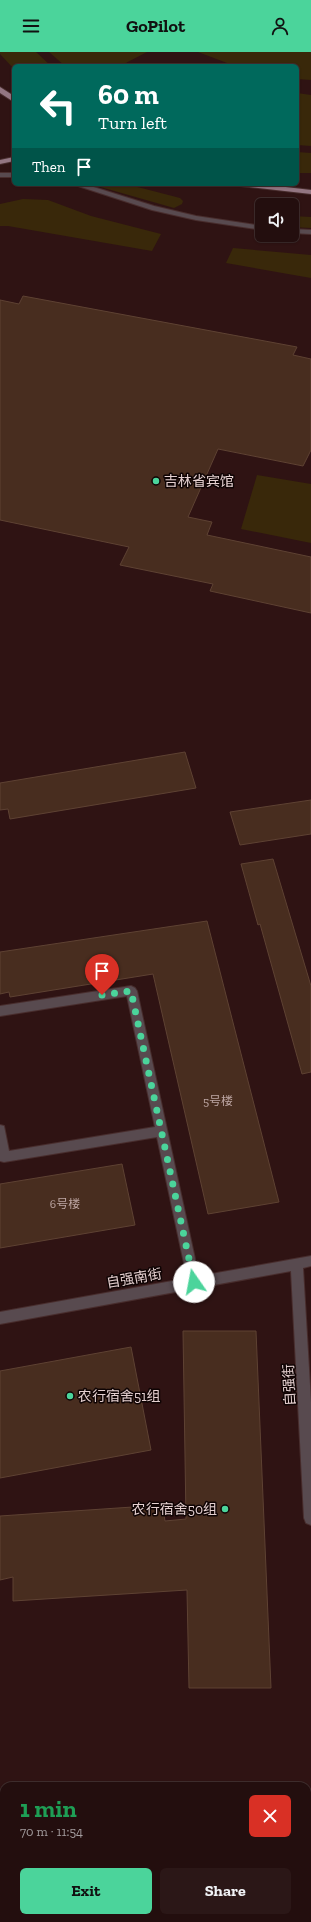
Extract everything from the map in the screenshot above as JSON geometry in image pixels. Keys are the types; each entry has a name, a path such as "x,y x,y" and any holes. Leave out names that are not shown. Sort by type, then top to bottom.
{"main road":[{"path":"0,89 12,98"},
{"path":"0,162 12,159"},
{"path":"258,186 311,192"}],"street":[{"path":"0,175 12,175"},
{"path":"82,186 152,208 196,218 255,227"},
{"path":"299,231 311,232"},
{"path":"0,1011 131,991 194,1282"},
{"path":"0,1130 4,1157 162,1131"},
{"path":"298,1264 311,1261"},
{"name":"自强南街","path":"0,1318 298,1264"},
{"name":"自强街","path":"298,1264 311,1518"}],"shaded area":[{"path":"0,52 36,52 49,64 12,64 12,67 0,54"},
{"path":"49,52 147,52 124,64 63,64"},
{"path":"198,52 311,52 311,80 299,79 299,64 230,64"},
{"path":"299,93 311,95 311,146 299,145"},
{"path":"299,152 311,153 311,173 299,173"},
{"path":"97,186 134,186 180,198 183,201 182,204 174,208"},
{"path":"23,199 48,200 91,216 161,234 152,251 8,226 0,226 0,204"},
{"path":"299,216 311,217 311,228 299,227"},
{"path":"233,248 311,255 311,278 226,263"},
{"path":"257,475 311,484 311,543 241,529"}],"building":[{"path":"23,296 297,347 293,355 311,359 311,450 303,466 218,449 188,517 212,522 207,535 311,557 311,613 210,591 213,584 120,565 129,547 0,520 0,300 19,304"},
{"path":"185,752 196,788 10,819 8,809 0,810 0,783"},
{"path":"311,800 311,834 240,845 230,812"},
{"path":"273,859 311,986 311,1072 302,1074 260,924 258,925 241,864"},
{"path":"207,921 279,1202 208,1214 153,974 10,997 9,992 0,994 0,952"},
{"path":"122,1164 135,1225 0,1248 0,1184"},
{"name":"农行宿舍50组","path":"183,1331 256,1331 271,1688 189,1688 187,1590 13,1601 13,1577 0,1580 0,1516 162,1505 165,1521 186,1519"},
{"name":"农行宿舍51组","path":"131,1347 151,1450 0,1478 0,1371"}],"place":[{"name":"吉林省宾馆","path":"156,481"},
{"name":"农行宿舍51组","path":"70,1396"},
{"name":"农行宿舍50组","path":"225,1509"}],"route":[{"path":"102,995 131,991 194,1282"}]}
